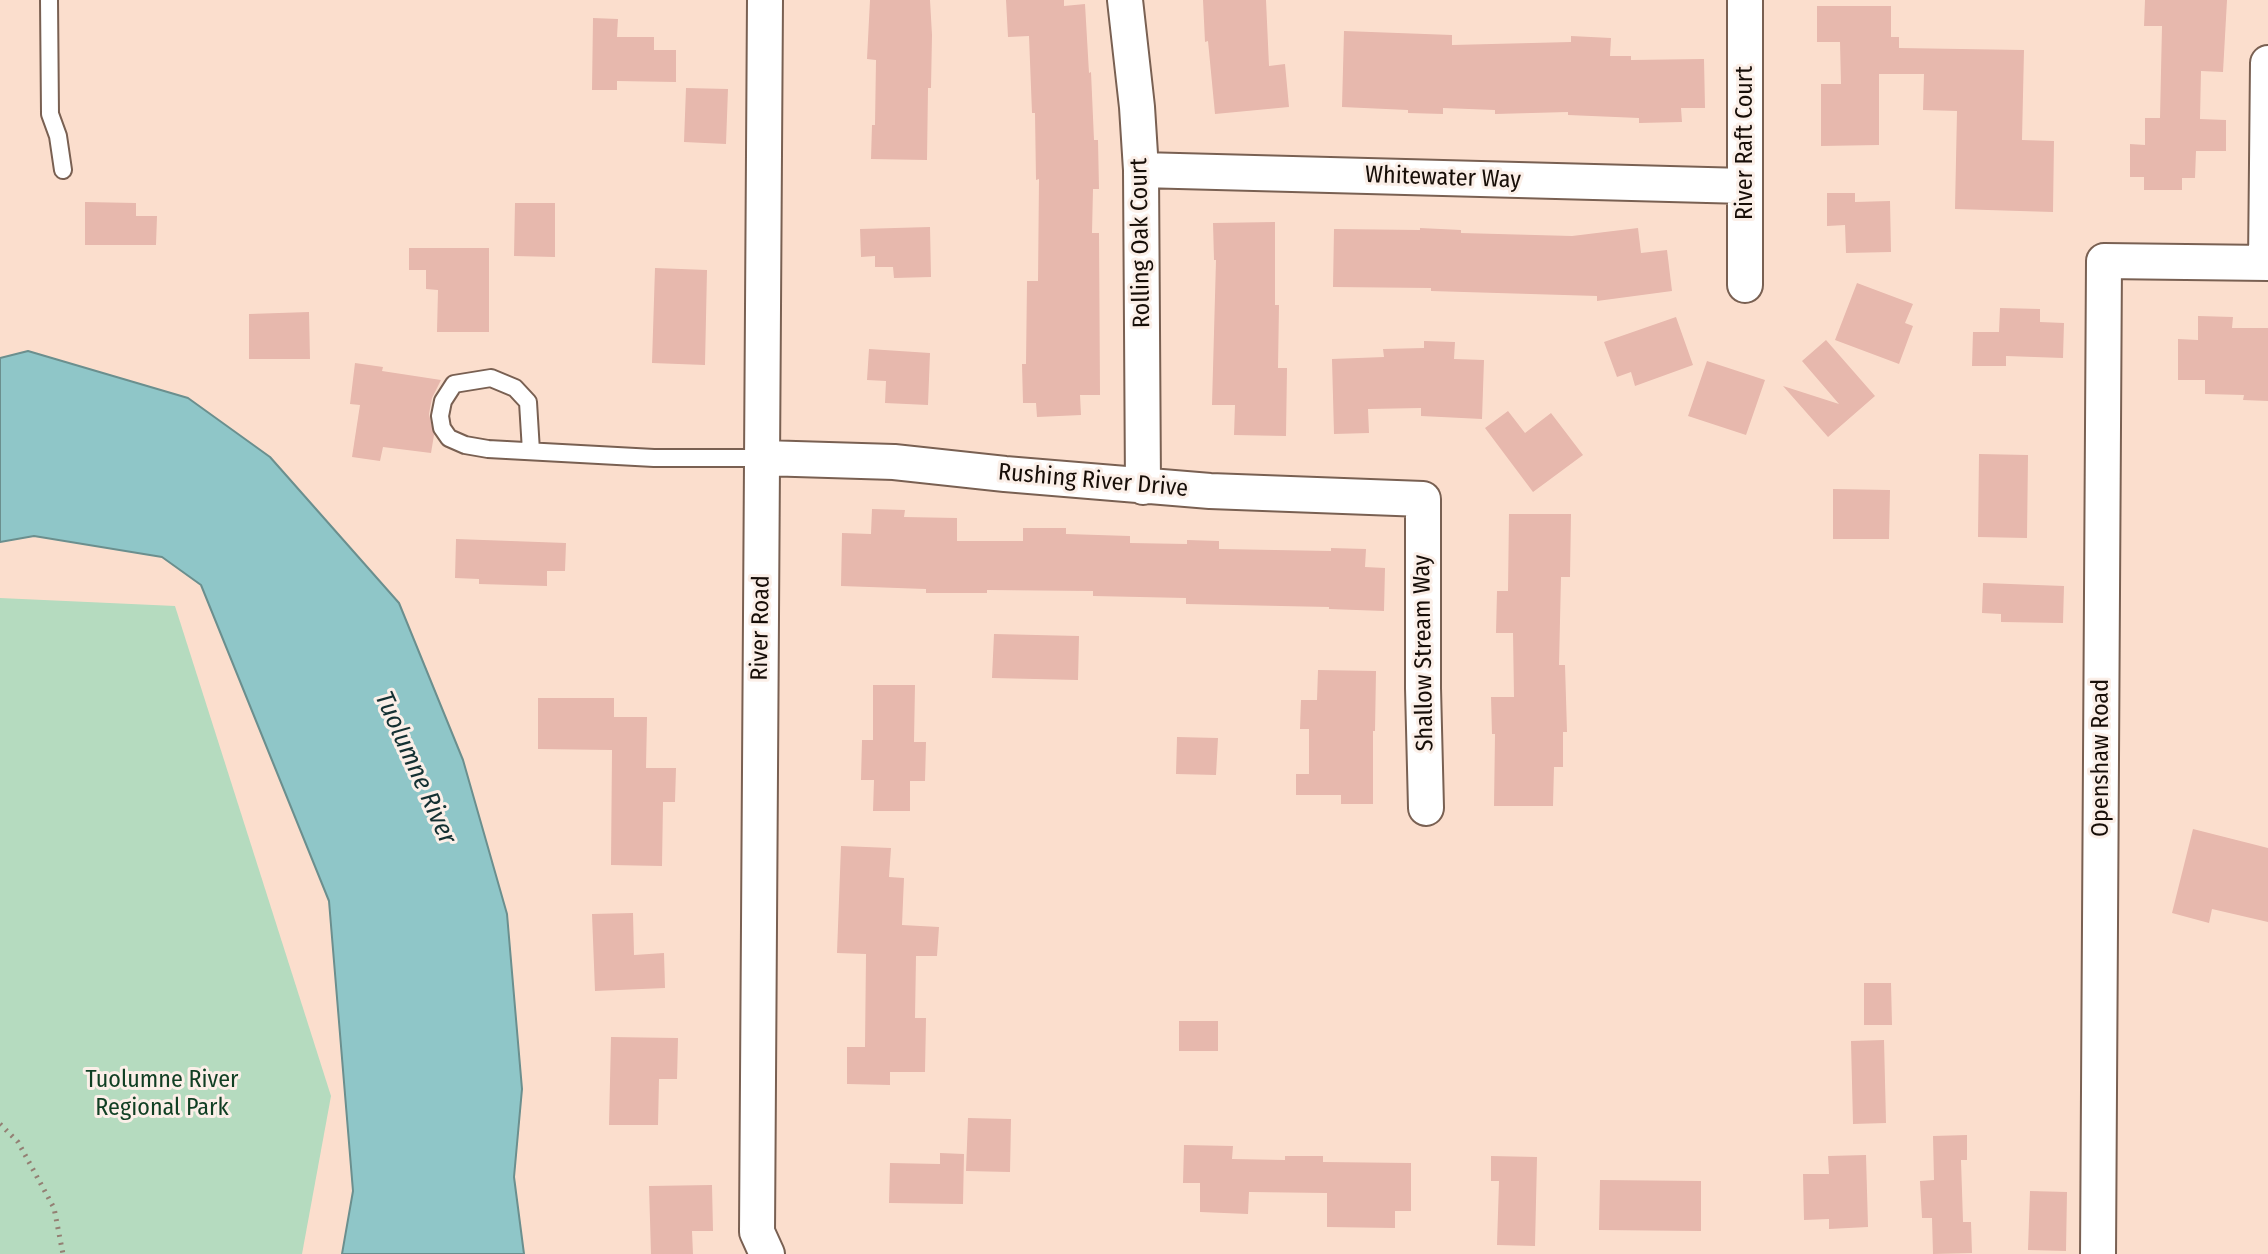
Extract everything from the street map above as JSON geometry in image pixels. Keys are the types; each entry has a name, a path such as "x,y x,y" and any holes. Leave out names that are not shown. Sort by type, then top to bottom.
{"street":[{"name":"River Road","path":"765,0 757,1232 767,1254"},
{"name":"Rolling Oak Court","path":"1125,0 1141,170 1143,487"},
{"name":"River Raft Court","path":"1745,0 1745,285"},
{"path":"2267,263 2268,63"},
{"name":"Whitewater Way","path":"1141,170 1745,186"},
{"name":"Openshaw Road","path":"2098,1254 2104,261 2267,263"},
{"name":"Rushing River Drive","path":"763,458 894,462 1143,487 1423,499"},
{"name":"Shallow Stream Way","path":"1423,499 1426,808"}],"lane":[{"path":"49,0 50,114 58,136 63,170"},
{"path":"531,451 528,402 515,388 491,378 454,384 443,401 440,416 442,428 449,438 465,445 488,449 654,458 763,458"}],"path":[{"path":"0,1124 18,1142 54,1208 63,1254"}],"green space":[{"name":"Tuolumne River Regional Park","path":"0,598 175,606 331,1096 302,1254 0,1254"}],"water":[{"name":"Tuolumne River","path":"28,351 188,398 270,457 399,603 463,760 507,914 522,1089 514,1177 524,1254 342,1254 353,1191 329,901 201,585 162,557 34,536 0,542 0,358"}],"building":[{"path":"870,0 930,0 932,35 927,160 871,159 876,60 867,59"},
{"path":"1006,0 1064,0 1064,6 1085,4 1094,140 1098,140 1099,189 1093,189 1092,233 1099,233 1100,395 1080,395 1081,415 1037,417 1036,403 1023,403 1027,281 1038,281 1039,179 1036,180 1029,36 1008,37"},
{"path":"1203,0 1266,0 1269,66 1285,64 1289,107 1215,114 1208,41 1205,42"},
{"path":"2145,0 2227,0 2223,72 2201,71 2200,119 2226,120 2226,151 2196,151 2195,178 2182,178 2182,190 2144,190 2144,177 2130,177 2130,144 2145,145 2145,118 2160,118 2162,26 2144,26"},
{"path":"1817,6 1891,6 1891,37 1899,37 1899,48 2024,50 2022,140 2054,141 2053,212 1955,209 1957,111 1923,110 1924,74 1879,74 1879,145 1821,146 1821,84 1841,84 1840,42 1817,42"},
{"path":"593,18 618,19 617,37 654,37 654,50 676,50 676,82 617,81 617,90 592,90"},
{"path":"1344,31 1452,35 1452,45 1571,42 1571,36 1611,38 1610,56 1631,56 1631,60 1704,59 1705,108 1681,108 1682,122 1639,123 1639,118 1568,115 1568,112 1495,114 1495,110 1443,108 1443,114 1342,107"},
{"path":"686,88 728,89 726,144 684,142"},
{"path":"1827,193 1855,193 1855,202 1890,201 1891,252 1846,253 1845,225 1827,226"},
{"path":"85,202 136,203 136,216 157,216 156,245 85,245"},
{"path":"515,203 555,203 555,257 514,256"},
{"path":"1275,222 1278,368 1287,368 1286,436 1234,435 1235,405 1212,405 1216,260 1213,223"},
{"path":"930,227 931,277 894,278 893,267 875,267 875,256 861,257 860,229"},
{"path":"1638,228 1641,253 1667,250 1672,291 1597,301 1597,296 1333,287 1334,229 1461,230 1461,233 1572,236"},
{"path":"409,248 489,248 489,332 437,332 438,290 426,289 426,270 409,270"},
{"path":"655,268 707,270 705,365 652,363"},
{"path":"1857,283 1913,304 1905,323 1913,326 1899,364 1835,340"},
{"path":"2000,308 2040,309 2040,322 2064,323 2063,358 2006,356 2006,366 1972,366 1973,332 1999,332"},
{"path":"309,312 310,359 249,359 249,314"},
{"path":"2198,316 2233,317 2232,328 2268,328 2268,401 2243,400 2244,395 2205,394 2205,380 2178,380 2178,339 2198,340"},
{"path":"1676,317 1693,365 1635,386 1631,372 1617,377 1604,342"},
{"path":"1826,340 1875,396 1828,437 1783,386 1839,404 1802,361"},
{"path":"1424,341 1455,342 1454,359 1484,360 1482,419 1421,416 1421,408 1368,409 1369,433 1334,434 1332,359 1384,357 1383,349 1424,348"},
{"path":"869,349 930,353 928,405 885,403 886,381 867,380"},
{"path":"1707,361 1765,380 1746,435 1688,416"},
{"path":"355,363 383,367 382,371 441,380 432,398 429,414 434,435 431,453 383,447 380,461 352,457 360,405 350,404"},
{"path":"1508,411 1525,433 1551,413 1583,455 1533,492 1485,428"},
{"path":"1979,454 2028,455 2027,538 1978,537"},
{"path":"1833,489 1890,490 1889,539 1833,539"},
{"path":"872,509 905,510 904,517 957,518 957,541 1023,541 1023,528 1066,528 1066,534 1130,536 1130,543 1187,544 1187,540 1219,541 1219,549 1366,549 1365,567 1385,568 1384,611 1186,604 1186,598 1093,596 1093,591 926,593 926,589 841,586 842,533 871,534"},
{"path":"1509,514 1571,514 1570,577 1561,577 1559,665 1565,665 1567,732 1563,732 1563,767 1554,767 1553,806 1494,806 1495,734 1492,734 1491,697 1514,697 1513,633 1496,633 1497,591 1508,591"},
{"path":"456,539 566,543 565,571 547,571 547,586 479,584 479,579 455,578"},
{"path":"1983,583 2064,586 2063,623 2001,622 2001,614 1982,613"},
{"path":"994,634 1079,636 1078,680 992,678"},
{"path":"1318,670 1376,671 1373,804 1341,804 1341,795 1296,795 1296,774 1309,774 1309,729 1300,729 1301,700 1317,700"},
{"path":"873,685 915,685 914,742 926,742 925,781 910,781 910,811 873,811 874,780 861,780 862,740 873,740"},
{"path":"538,698 614,698 614,717 647,717 646,768 676,768 675,802 663,802 662,866 611,865 612,750 538,749"},
{"path":"1177,737 1218,738 1216,775 1176,774"},
{"path":"2193,829 2268,848 2268,922 2212,909 2209,923 2172,913"},
{"path":"841,846 891,848 889,877 904,878 902,925 939,927 937,956 916,956 915,1018 926,1018 925,1072 890,1072 890,1085 847,1084 847,1047 865,1047 866,954 837,953"},
{"path":"633,913 634,955 664,953 665,988 595,991 592,914"},
{"path":"1864,983 1891,983 1892,1025 1864,1025"},
{"path":"1179,1021 1218,1021 1218,1051 1179,1051"},
{"path":"611,1037 678,1038 677,1079 659,1079 658,1125 609,1125"},
{"path":"1884,1040 1886,1123 1853,1124 1851,1041"},
{"path":"968,1118 1011,1119 1010,1172 966,1171"},
{"path":"1967,1135 1967,1160 1961,1160 1963,1222 1971,1222 1972,1253 1933,1254 1932,1218 1922,1218 1920,1181 1934,1180 1933,1136"},
{"path":"1184,1145 1233,1146 1232,1159 1285,1160 1285,1156 1323,1156 1323,1162 1411,1163 1411,1211 1395,1211 1395,1228 1327,1227 1327,1193 1249,1192 1248,1214 1200,1212 1200,1183 1183,1183"},
{"path":"940,1153 964,1154 963,1204 889,1203 890,1163 940,1164"},
{"path":"1866,1155 1868,1227 1829,1229 1829,1219 1804,1220 1803,1174 1829,1174 1828,1156"},
{"path":"1491,1156 1537,1157 1535,1246 1497,1245 1499,1181 1491,1181"},
{"path":"1600,1180 1701,1181 1701,1231 1599,1230"},
{"path":"712,1185 713,1231 692,1231 693,1254 651,1254 649,1186"},
{"path":"2030,1191 2067,1192 2066,1251 2028,1250"}]}
